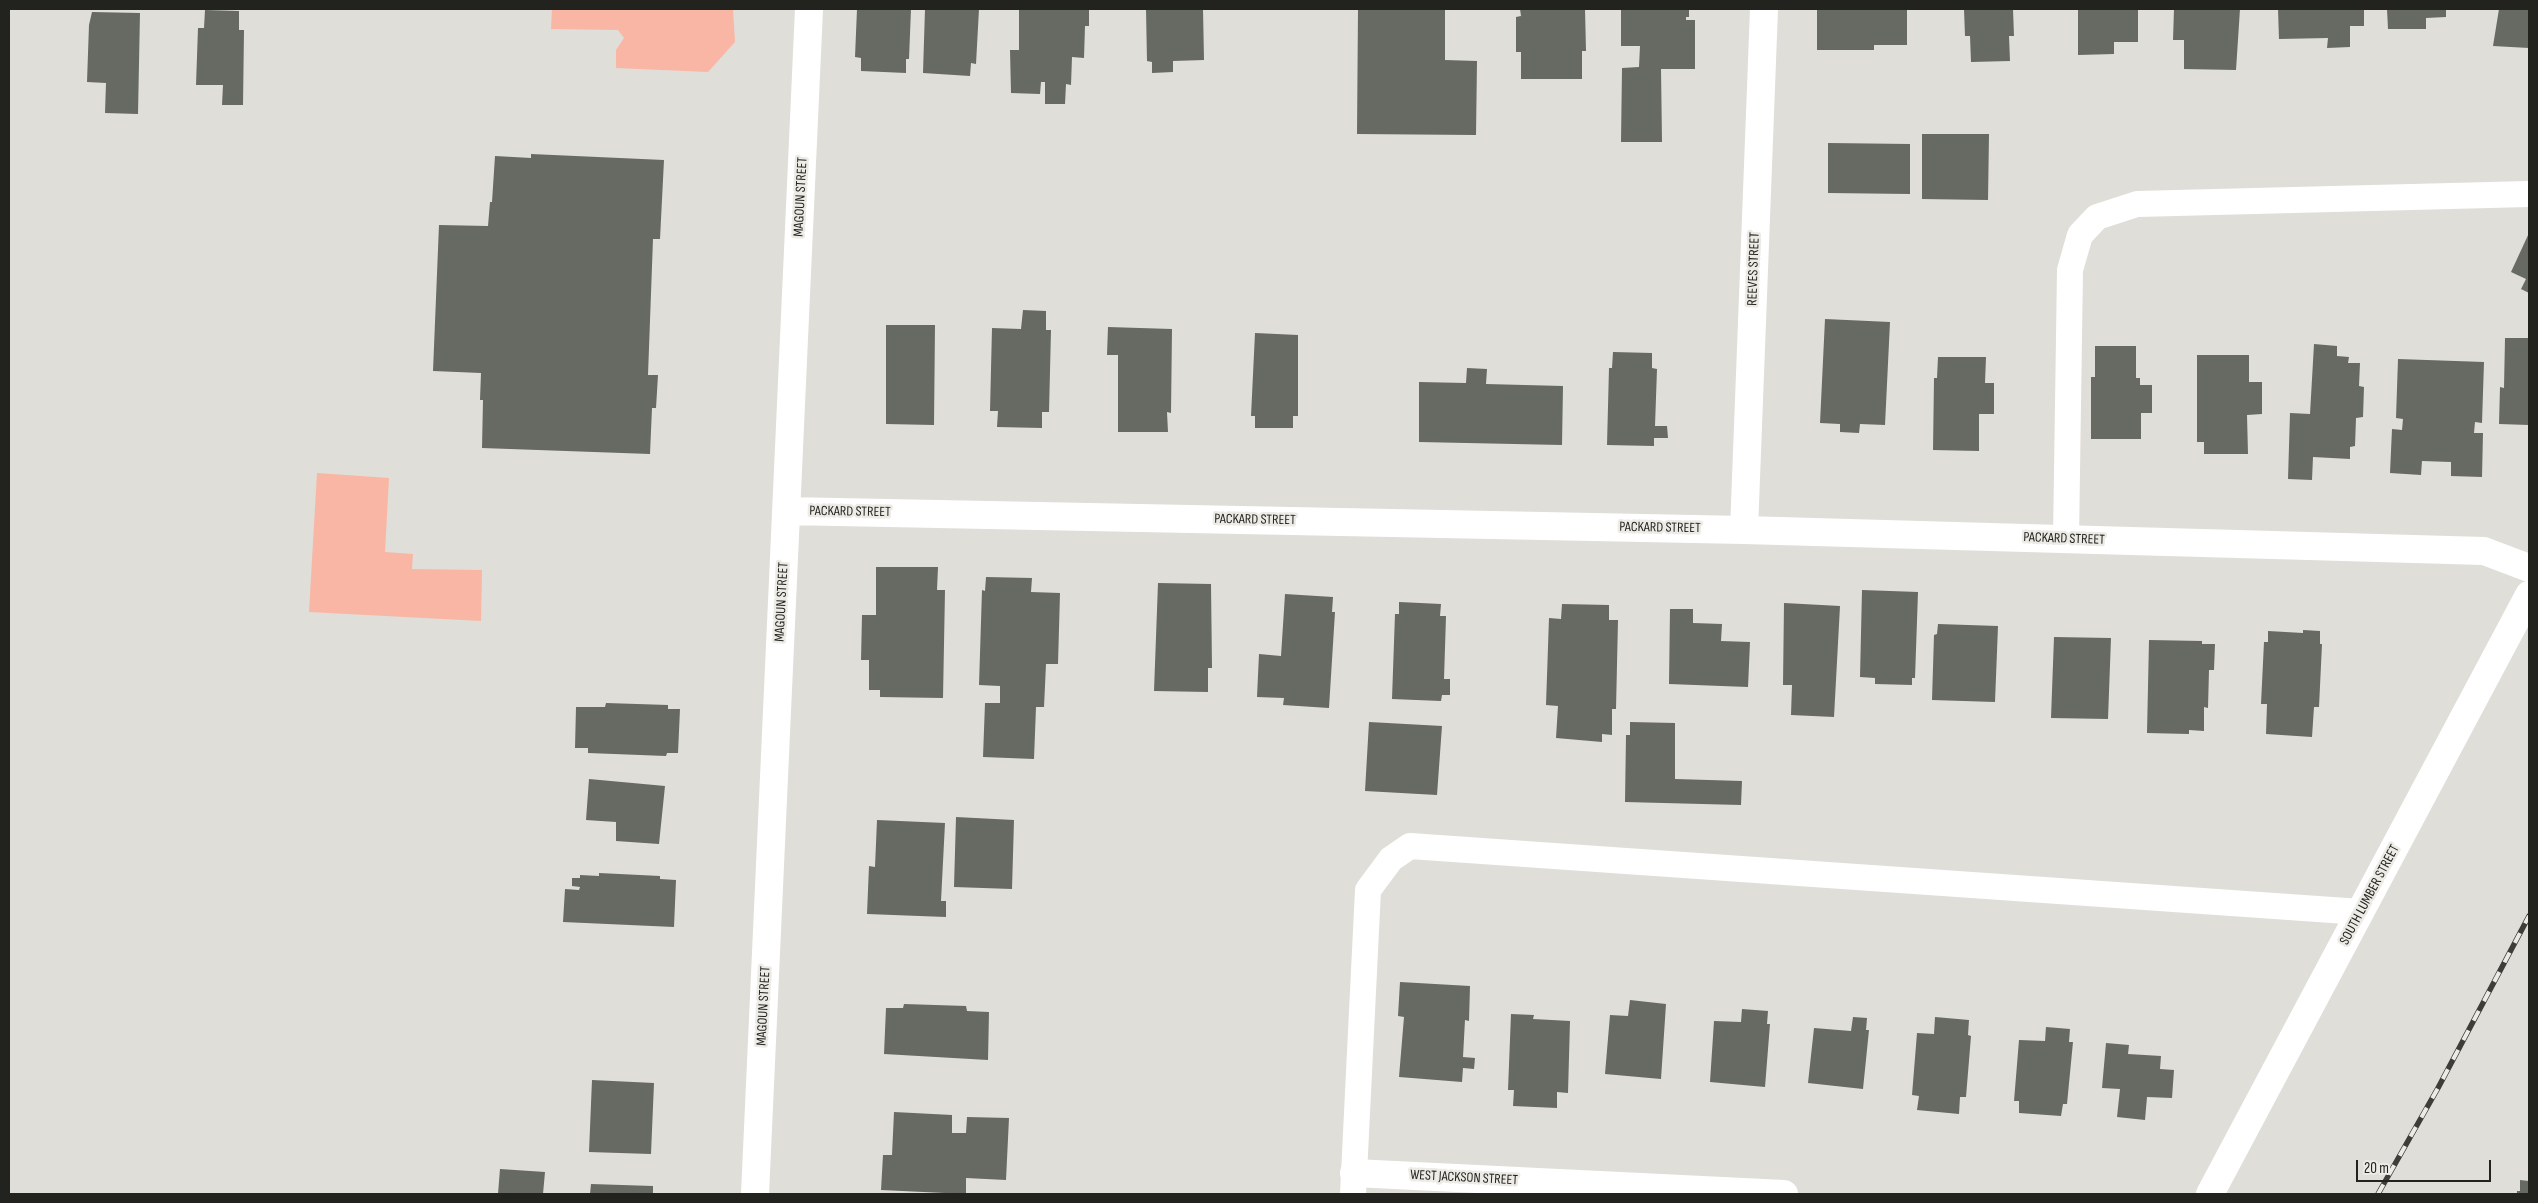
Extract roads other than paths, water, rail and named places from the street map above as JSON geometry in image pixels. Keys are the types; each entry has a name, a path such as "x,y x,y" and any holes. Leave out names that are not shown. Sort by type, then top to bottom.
{"street":[{"name":"MAGOUN STREET","path":"755,1194 810,9"},
{"name":"REEVES STREET","path":"1744,530 1764,9"},
{"name":"PACKARD STREET","path":"786,511 1744,530 2484,551 2529,568"},
{"name":"SOUTH LUMBER STREET","path":"2210,1194 2529,596"},
{"name":"WEST JACKSON STREET","path":"1354,1184 1784,1194"}],"lane":[{"path":"2066,539 2070,270 2080,235 2097,217 2137,204 2529,194"},
{"path":"1354,1184 1368,890 1391,859 1410,846 2361,912"}],"railway":[{"path":"2378,1194 2438,1088 2529,916"}]}
